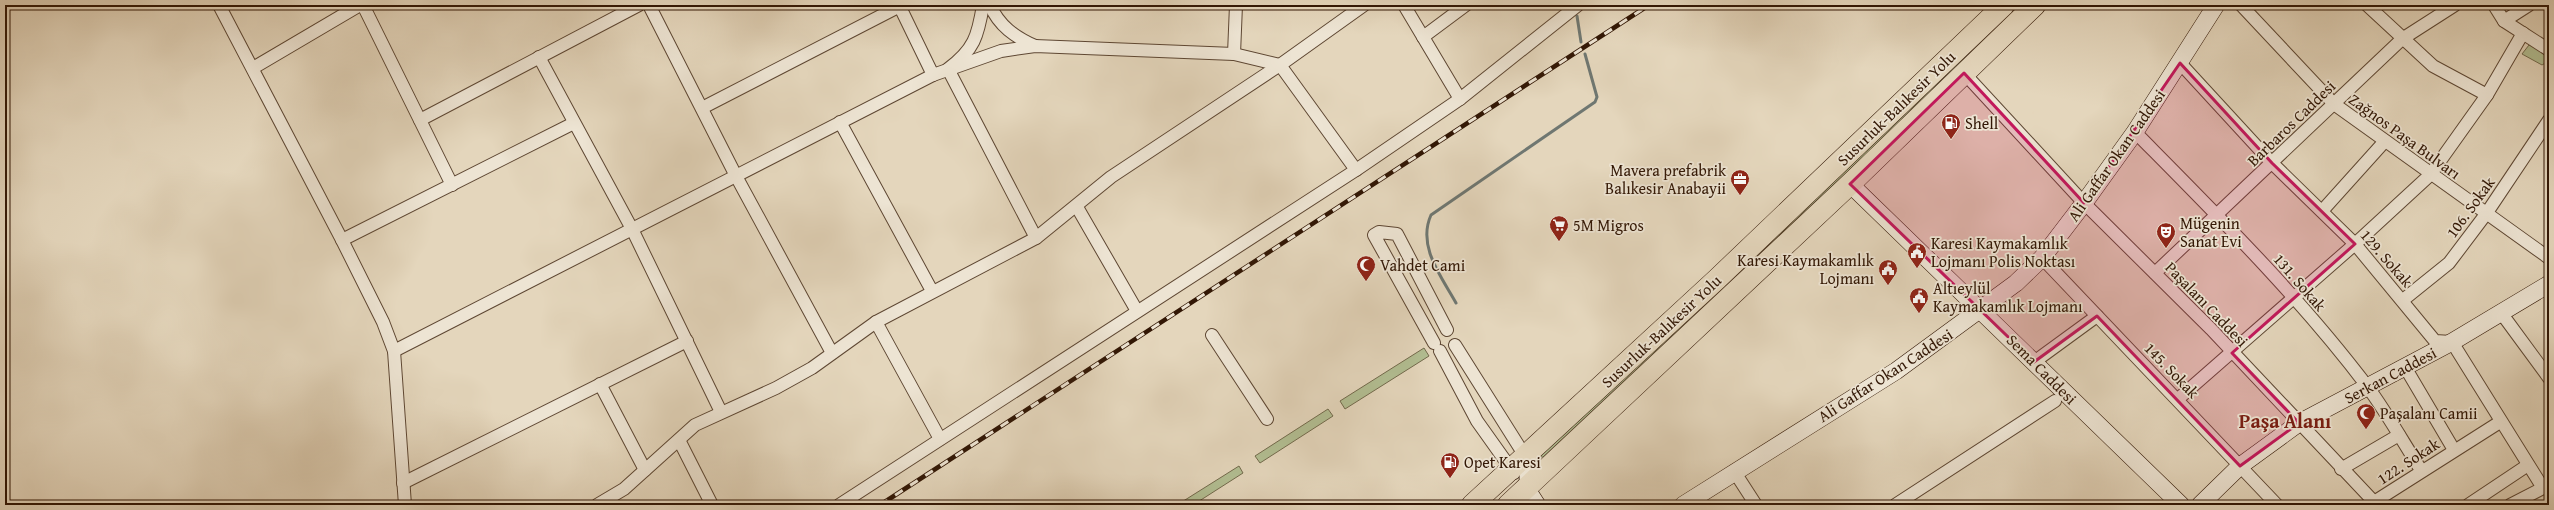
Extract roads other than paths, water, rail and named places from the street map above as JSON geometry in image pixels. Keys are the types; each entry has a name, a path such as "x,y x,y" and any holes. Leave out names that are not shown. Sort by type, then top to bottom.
{"highway":[{"name":"Susurluk-Balıkesir Yolu","path":"1472,505 1717,279 2004,5"},
{"name":"Susurluk-Balıkesir Yolu","path":"1508,505 1531,497 2035,5"}],"main road":[{"name":"Ali Gaffar Okan Caddesi","path":"1683,505 1734,471 1896,371 2016,283 2042,258 2084,203 2135,132 2216,5"},
{"name":"Sema Caddesi","path":"1850,184 1982,309 2034,362 2181,505"},
{"name":"Serkan Caddesi","path":"2200,505 2240,466 2299,423 2452,342 2502,314 2549,284"}],"street":[{"path":"219,5 342,240 383,322 394,351 405,505"},
{"path":"253,68 362,5 452,185"},
{"path":"420,120 639,5"},
{"path":"649,5 736,176 832,353"},
{"path":"948,69 965,56 975,40 983,5"},
{"path":"990,5 1003,25 1016,38 1035,46"},
{"path":"1234,54 1236,5"},
{"path":"597,505 624,489 695,425 776,388 812,368 876,322 932,291 1036,238 1111,177 1280,65 1364,5"},
{"path":"1404,5 1460,99"},
{"path":"1423,37 1466,5"},
{"path":"839,505 1356,170 1460,99 1563,10 1578,5"},
{"name":"Zağnos Paşa Bulvarı","path":"2241,5 2334,104 2549,258"},
{"path":"2367,5 2402,39 2433,66 2487,95"},
{"name":"Barbaros Caddesi","path":"2155,273 2272,164 2402,39 2455,5"},
{"path":"2494,5 2504,21 2549,50"},
{"path":"2504,21 2529,5"},
{"path":"702,108 900,6 932,75"},
{"path":"2178,399 2355,244 2431,174 2487,95 2523,33"},
{"path":"394,351 932,75 1002,51 1035,46 1234,54 1280,65 1356,170"},
{"path":"539,57 632,229 721,412"},
{"name":"129. Sokak","path":"2180,63 2272,164 2355,244 2435,340 2452,342"},
{"path":"948,69 1036,238"},
{"name":"Paşalanı Caddesi","path":"1964,73 2084,203 2212,329 2232,353 2376,504"},
{"path":"840,122 932,291"},
{"path":"342,240 574,123"},
{"name":"106. Sokak","path":"2403,300 2449,263 2486,214 2547,127"},
{"name":"131. Sokak","path":"2135,132 2217,215 2294,298 2367,387 2421,470"},
{"path":"2322,211 2385,141"},
{"path":"1077,206 1137,311"},
{"path":"1531,497 1518,463 1455,345 1455,337 1447,330 1397,234 1379,232 1374,235 1476,420 1518,463 1531,497"},
{"name":"145. Sokak","path":"2042,258 2278,505"},
{"path":"2502,314 2549,378"},
{"path":"2034,362 2097,316"},
{"path":"876,322 940,439"},
{"path":"1437,347 1437,333 1447,330"},
{"path":"1212,336 1267,419"},
{"path":"403,483 687,341"},
{"path":"2452,342 2500,422 2528,465 2546,487 2510,505"},
{"path":"1437,347 1450,350 1455,345"},
{"path":"2405,367 2454,450"},
{"path":"600,384 646,470"},
{"path":"1895,505 2055,401"},
{"name":"122. Sokak","path":"2376,504 2421,470 2500,422"},
{"path":"2341,468 2399,435"},
{"path":"679,440 712,505"},
{"path":"2468,505 2528,465"},
{"path":"1734,471 1756,505"}],"waterway":[{"path":"1577,16 1581,42"},
{"path":"1456,303 1438,271 1429,249 1427,227 1431,215 1595,102 1597,97 1585,54"}],"railway":[{"path":"880,505 1649,5"}],"place":[{"name":"Shell","path":"1951,140"},
{"name":"Mavera prefabrik Balıkesir Anabayii","path":"1740,196"},
{"name":"5M Migros","path":"1559,242"},
{"name":"Mügenin Sanat Evi","path":"2166,249"},
{"name":"Karesi Kaymakamlık Lojmanı Polis Noktası","path":"1917,269"},
{"name":"Vahdet Cami","path":"1366,282"},
{"name":"Karesi Kaymakamlık Lojmanı","path":"1888,286"},
{"name":"Altıeylül Kaymakamlık Lojmanı","path":"1919,314"},
{"name":"Paşalanı Camii","path":"2366,430"},
{"name":"Opet Karesi","path":"1450,479"}],"district":[{"name":"Paşa Alanı","path":"2285,420"}]}
